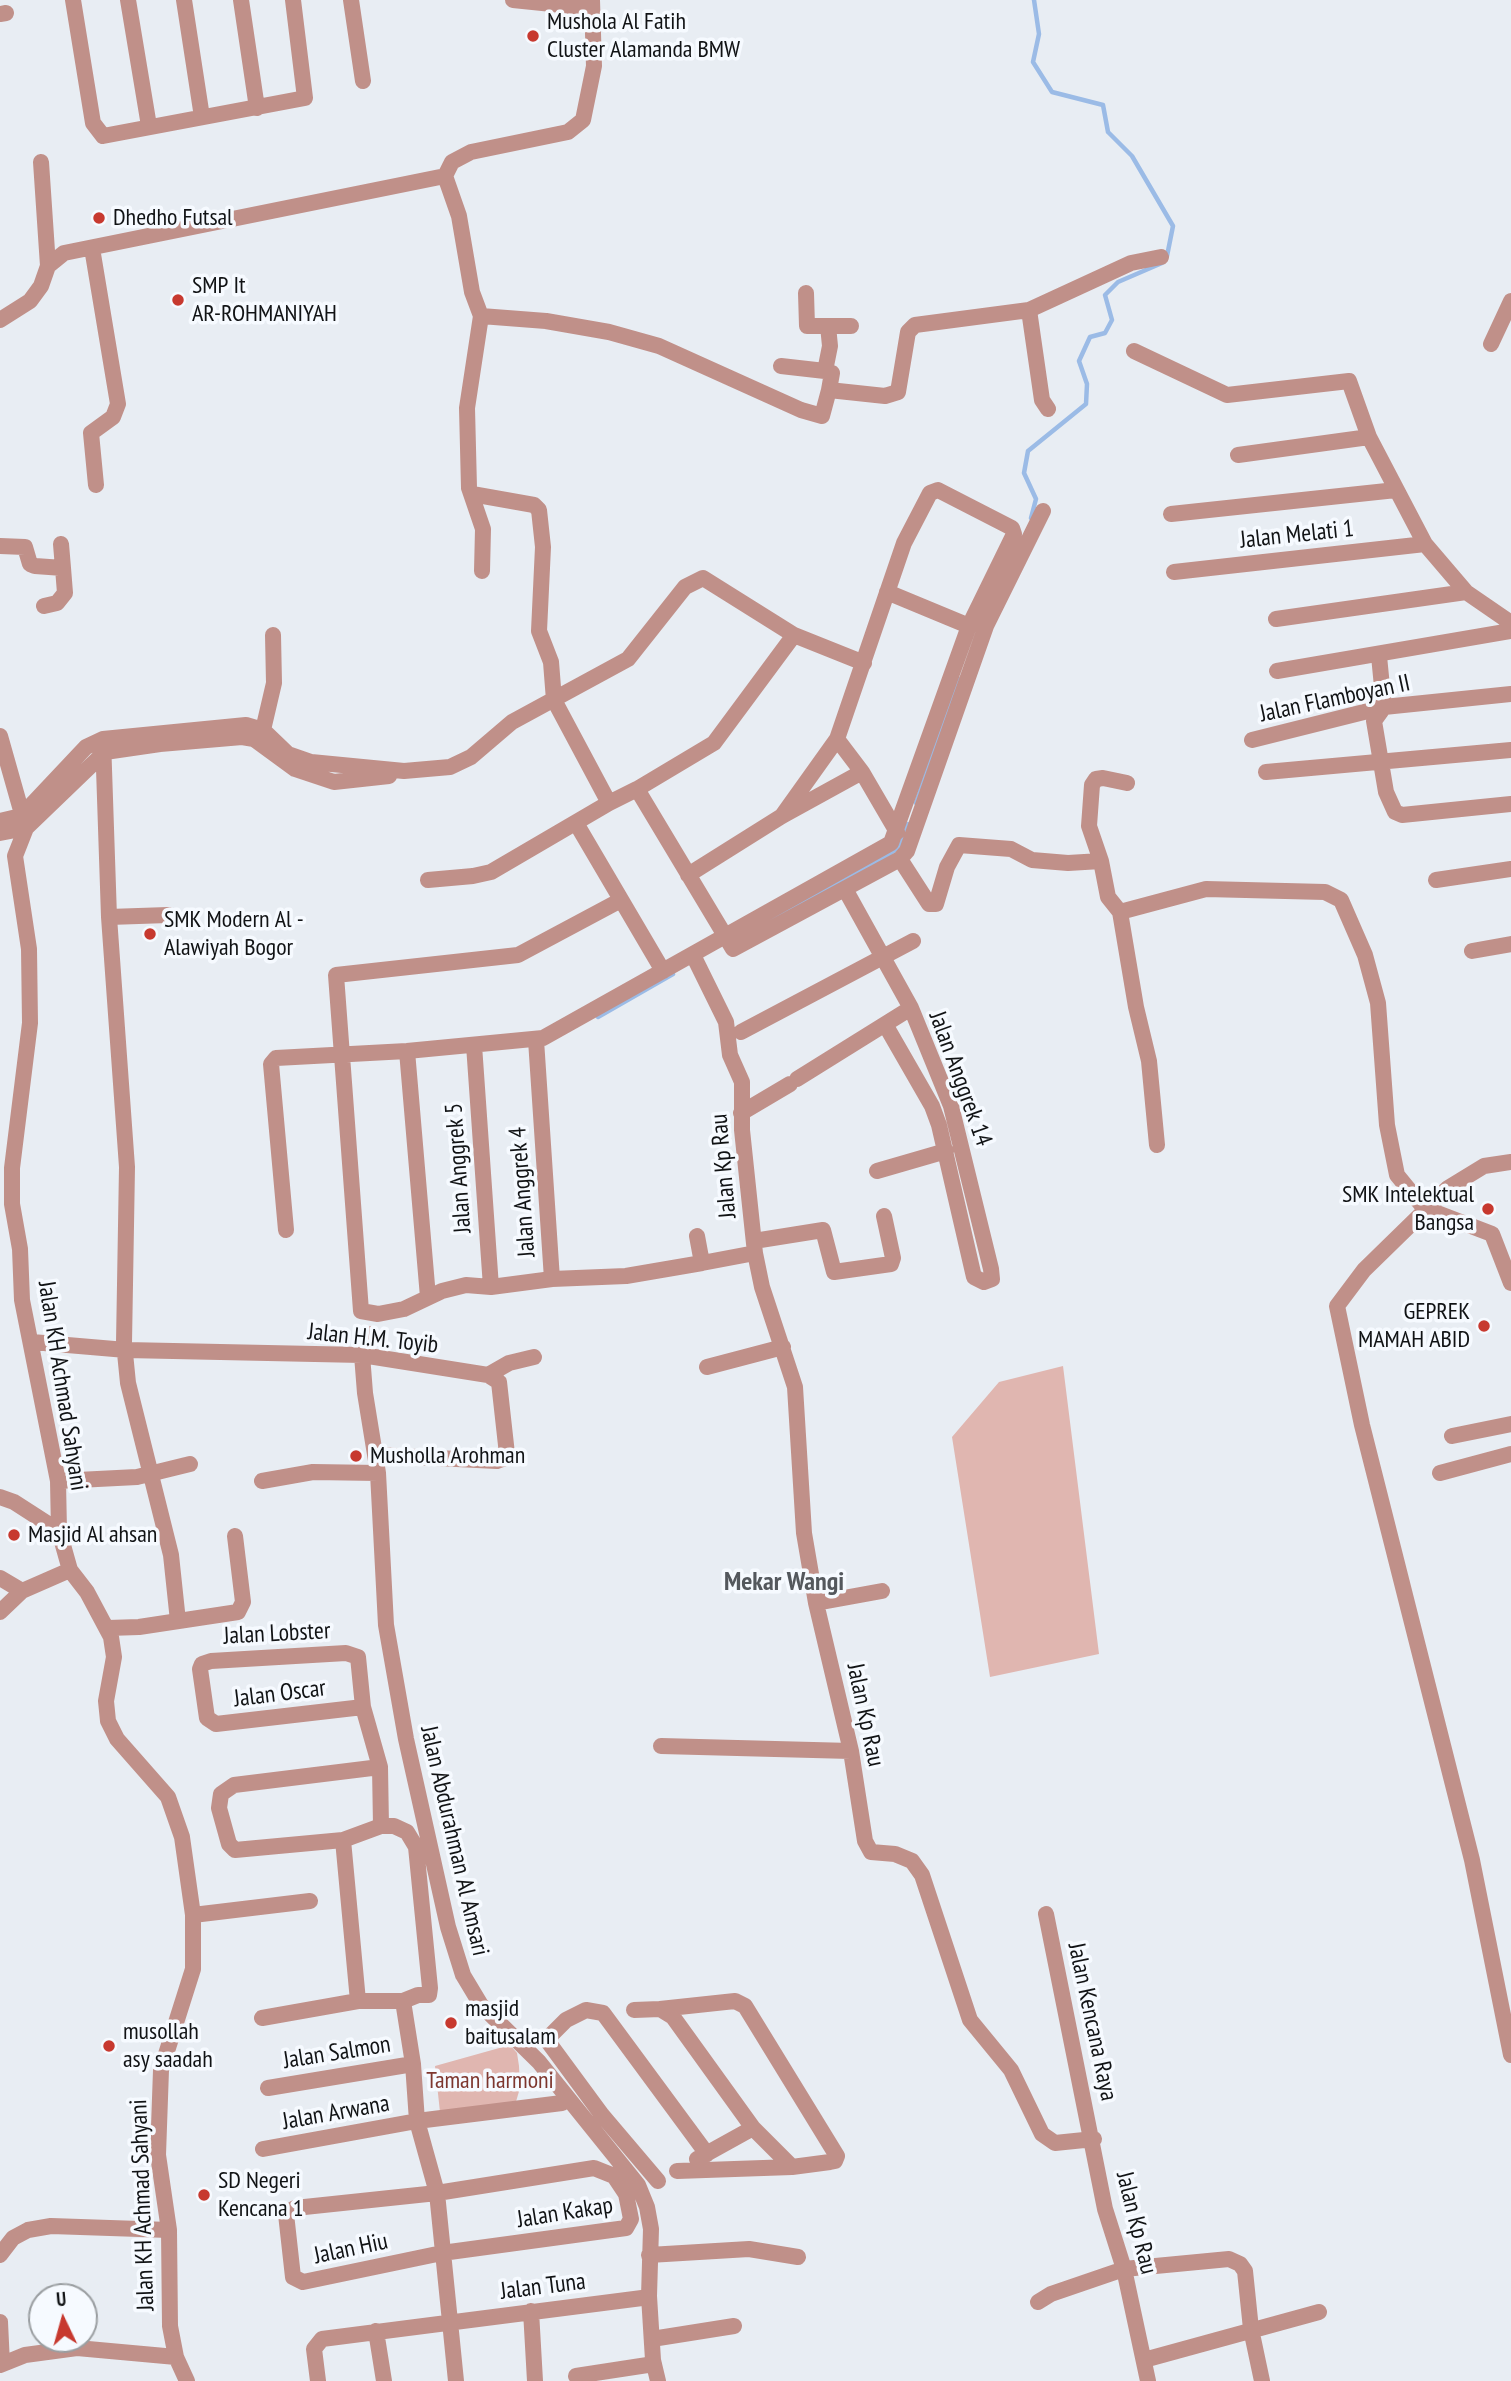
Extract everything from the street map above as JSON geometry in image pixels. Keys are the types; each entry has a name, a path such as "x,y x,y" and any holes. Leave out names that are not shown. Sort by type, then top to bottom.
{"street":[{"path":"73,0 90,111 97,131 103,136 305,99 293,0"},
{"path":"128,0 149,126"},
{"path":"184,0 202,117"},
{"path":"240,0 257,108"},
{"path":"351,0 363,81"},
{"path":"482,571 482,530 472,494 467,408 481,316 472,292 459,216 445,176 452,162 471,152 568,132 583,120 594,66 591,4 513,0"},
{"path":"0,320 30,301 41,286 48,266 41,162"},
{"path":"48,266 64,253 445,176"},
{"path":"92,248 118,404 113,416 91,433 96,485"},
{"path":"829,390 895,395 901,381 908,332 915,325 1029,310 1131,262 1161,257"},
{"path":"806,293 807,327 851,326"},
{"path":"1491,344 1511,301"},
{"path":"1029,310 1042,400 1048,409"},
{"path":"481,316 584,328 659,346 801,410 822,416 832,373 781,366"},
{"path":"825,371 830,346 828,326"},
{"path":"1134,351 1227,395 1345,380 1351,384 1369,437 1425,544 1466,592 1511,623"},
{"path":"1238,455 1369,437"},
{"path":"286,1230 271,1063 276,1058 536,1040 885,848 898,832 970,626 1013,531 938,490 930,493 904,543 837,739 782,816"},
{"path":"1171,514 1396,490"},
{"path":"472,494 534,505 538,510 543,547 539,631 551,662 554,700 610,803"},
{"path":"637,789 731,949 736,949 900,859 907,852 986,626 1043,511"},
{"path":"44,606 57,603 65,593 61,544"},
{"name":"Jalan Melati 1","path":"1174,572 1425,544"},
{"path":"0,545 25,547 30,564 35,566 63,568"},
{"path":"0,833 23,822 74,770 86,747 242,737 254,739 295,769 334,782 358,782 404,771 450,767 471,757 512,722 628,659 685,587 696,580 709,579 794,635 864,663"},
{"path":"887,592 970,626"},
{"path":"1276,619 1466,592"},
{"path":"1278,671 1379,656 1511,631"},
{"path":"263,730 274,683 273,635"},
{"path":"428,880 491,872 714,743 794,635"},
{"path":"1379,656 1384,706 1374,721 1386,792 1395,812 1402,815 1511,804"},
{"name":"Jalan Flamboyan II","path":"1252,740 1384,706 1511,694"},
{"path":"104,746 231,724 263,730 288,754 300,759 404,771"},
{"path":"0,736 23,822"},
{"path":"837,739 862,772 898,832"},
{"path":"104,746 109,917 127,1167 128,1383 171,1555 177,1622"},
{"path":"1266,772 1511,750"},
{"path":"688,875 782,816 862,772"},
{"path":"1127,783 1096,779 1092,785 1089,826 1101,862 1108,897 1120,912 1136,1007 1149,1061 1157,1145"},
{"path":"0,821 23,822"},
{"name":"Jalan KH Achmad Sahyani","path":"23,822 16,856 29,949 30,1023 12,1168 12,1204 20,1249 22,1300 58,1481 59,1531 70,1570 108,1628 114,1657 106,1700 108,1721 117,1739 168,1797 183,1837 193,1915 193,1969 161,2070 158,2155 169,2230 170,2326 176,2357 187,2381"},
{"path":"576,823 663,971"},
{"path":"900,859 929,904 936,904 947,867 959,845 1011,849 1032,860 1101,862"},
{"path":"1436,880 1511,870"},
{"path":"1120,912 1206,888 1325,892 1341,900 1365,955 1378,1003 1392,1160 1397,1175 1424,1208 1492,1234 1511,1283"},
{"name":"Jalan Anggrek 14","path":"845,889 911,1008 960,1133 992,1279 984,1282 974,1278 946,1151"},
{"path":"341,1054 336,975 518,956 621,900"},
{"path":"109,917 168,915"},
{"path":"741,1032 913,941"},
{"path":"1472,951 1511,944"},
{"name":"Jalan Kp Rau","path":"692,955 726,1022 730,1055 742,1082 741,1113 754,1247 762,1287 783,1347 798,1412 800,1499 816,1603 851,1751 865,1842 871,1852 895,1854 912,1861 922,1875 970,2020 1015,2078 1042,2134 1055,2143 1094,2139 1105,2209 1124,2269 1148,2381"},
{"path":"741,1113 886,1026 911,1008"},
{"path":"877,1171 946,1151 932,1106 886,1026"},
{"name":"Jalan Anggrek 4","path":"341,1054 361,1311 378,1314 404,1309 428,1297 466,1285 491,1287 552,1279 536,1040"},
{"name":"Jalan Anggrek 5","path":"474,1045 491,1287"},
{"path":"407,1051 428,1297"},
{"path":"1511,1162 1484,1166 1448,1188 1424,1208 1364,1270 1337,1306 1366,1439 1472,1860 1511,2055"},
{"path":"552,1279 626,1276 702,1263 823,1230 834,1272 891,1264 893,1258 884,1216"},
{"path":"697,1236 702,1263"},
{"path":"362,1355 371,1334"},
{"name":"Jalan H.M. Toyib","path":"32,1342 126,1350 362,1355 488,1375"},
{"path":"707,1367 783,1347"},
{"name":"Jalan Abdurahman Al Amsari","path":"362,1355 365,1393 378,1473 386,1625 392,1662 442,1901 463,1975 488,2014 539,2062 638,2185 650,2218 652,2339 658,2381"},
{"path":"376,1455 497,1461 505,1458 508,1454 499,1382 488,1375 509,1363 534,1357"},
{"path":"1452,1437 1511,1424"},
{"path":"1440,1473 1511,1454"},
{"path":"58,1481 136,1478 190,1464"},
{"path":"261,1481 313,1472 378,1473"},
{"path":"0,1497 14,1502 59,1531"},
{"path":"108,1628 177,1622 233,1614 240,1610 243,1602 235,1536"},
{"path":"0,1612 22,1591 70,1570"},
{"path":"0,1578 22,1591"},
{"path":"816,1603 882,1591"},
{"name":"Jalan Lobster","path":"199,1675 202,1664 211,1661 352,1653 359,1662 363,1707"},
{"name":"Jalan Oscar","path":"199,1675 207,1718 216,1724 363,1707"},
{"path":"363,1707 380,1767 381,1826"},
{"path":"661,1746 851,1751"},
{"path":"262,2018 358,2001 403,2001 418,1995 429,1995 418,1854 407,1832 394,1826 381,1826 343,1840 235,1850 229,1844 219,1808 221,1794 226,1788 380,1767"},
{"path":"343,1840 358,2001"},
{"path":"193,1915 310,1901"},
{"name":"Jalan Kencana Raya","path":"1046,1914 1094,2139"},
{"path":"403,2001 413,2064 417,2121 436,2193 456,2381"},
{"path":"634,2010 734,2001 745,2006 837,2156 835,2161 792,2166 677,2171"},
{"path":"660,2009 673,2017 753,2128 792,2166"},
{"path":"658,2181 602,2115 549,2043 551,2035 566,2020 586,2010 603,2013 707,2154"},
{"name":"Jalan Salmon","path":"268,2088 413,2064"},
{"name":"Jalan Arwana","path":"263,2149 417,2121 562,2102"},
{"path":"638,2185 658,2181 753,2128"},
{"name":"Jalan Kakap","path":"436,2193 601,2169 620,2183 631,2213 629,2225 622,2231 442,2253"},
{"name":"Jalan Hiu","path":"436,2193 295,2208 286,2214 292,2273 299,2281 442,2253"},
{"path":"0,2255 13,2238 28,2230 51,2226 169,2230"},
{"path":"649,2255 749,2249 798,2257"},
{"path":"1038,2302 1051,2294 1124,2269 1229,2259 1240,2264 1245,2271 1251,2329 1262,2381"},
{"name":"Jalan Tuna","path":"318,2381 314,2349 318,2341 448,2321 642,2298"},
{"path":"531,2311 535,2381"},
{"path":"1144,2360 1319,2312"},
{"path":"0,2322 1,2364 25,2356 77,2348 176,2357"},
{"path":"652,2339 734,2326"},
{"path":"376,2331 384,2381"},
{"path":"576,2376 654,2364"}],"green space":[{"path":"1063,1366 1099,1654 990,1677 952,1437 999,1382"},
{"name":"Taman harmoni","path":"510,2045 517,2053 519,2066 520,2088 515,2105 440,2112 435,2066"}],"waterway":[{"path":"1034,0 1039,34 1033,62 1052,92 1103,105 1108,132 1132,156 1173,226 1167,256"},
{"path":"1031,518 1036,499 1024,473 1028,451 1086,404 1087,384 1079,361 1090,337 1105,333 1112,320 1105,295 1118,282 1162,263"},
{"path":"916,803 959,679"},
{"path":"754,929 891,853 900,846 908,824"},
{"path":"598,1017 673,974"}],"place":[{"name":"Mushola Al Fatih Cluster Alamanda BMW","path":"533,36"},
{"name":"Dhedho Futsal","path":"99,218"},
{"name":"SMP It AR-ROHMANIYAH","path":"178,300"},
{"name":"SMK Modern Al - Alawiyah Bogor","path":"150,934"},
{"name":"SMK Intelektual Bangsa","path":"1488,1209"},
{"name":"GEPREK MAMAH ABID","path":"1484,1326"},
{"name":"Musholla Arohman","path":"356,1456"},
{"name":"Masjid Al ahsan","path":"14,1535"},
{"name":"masjid baitusalam","path":"451,2023"},
{"name":"musollah asy saadah","path":"109,2046"},
{"name":"SD Negeri Kencana 1","path":"204,2195"}],"district":[{"name":"Mekar Wangi","path":"784,1583"}]}
